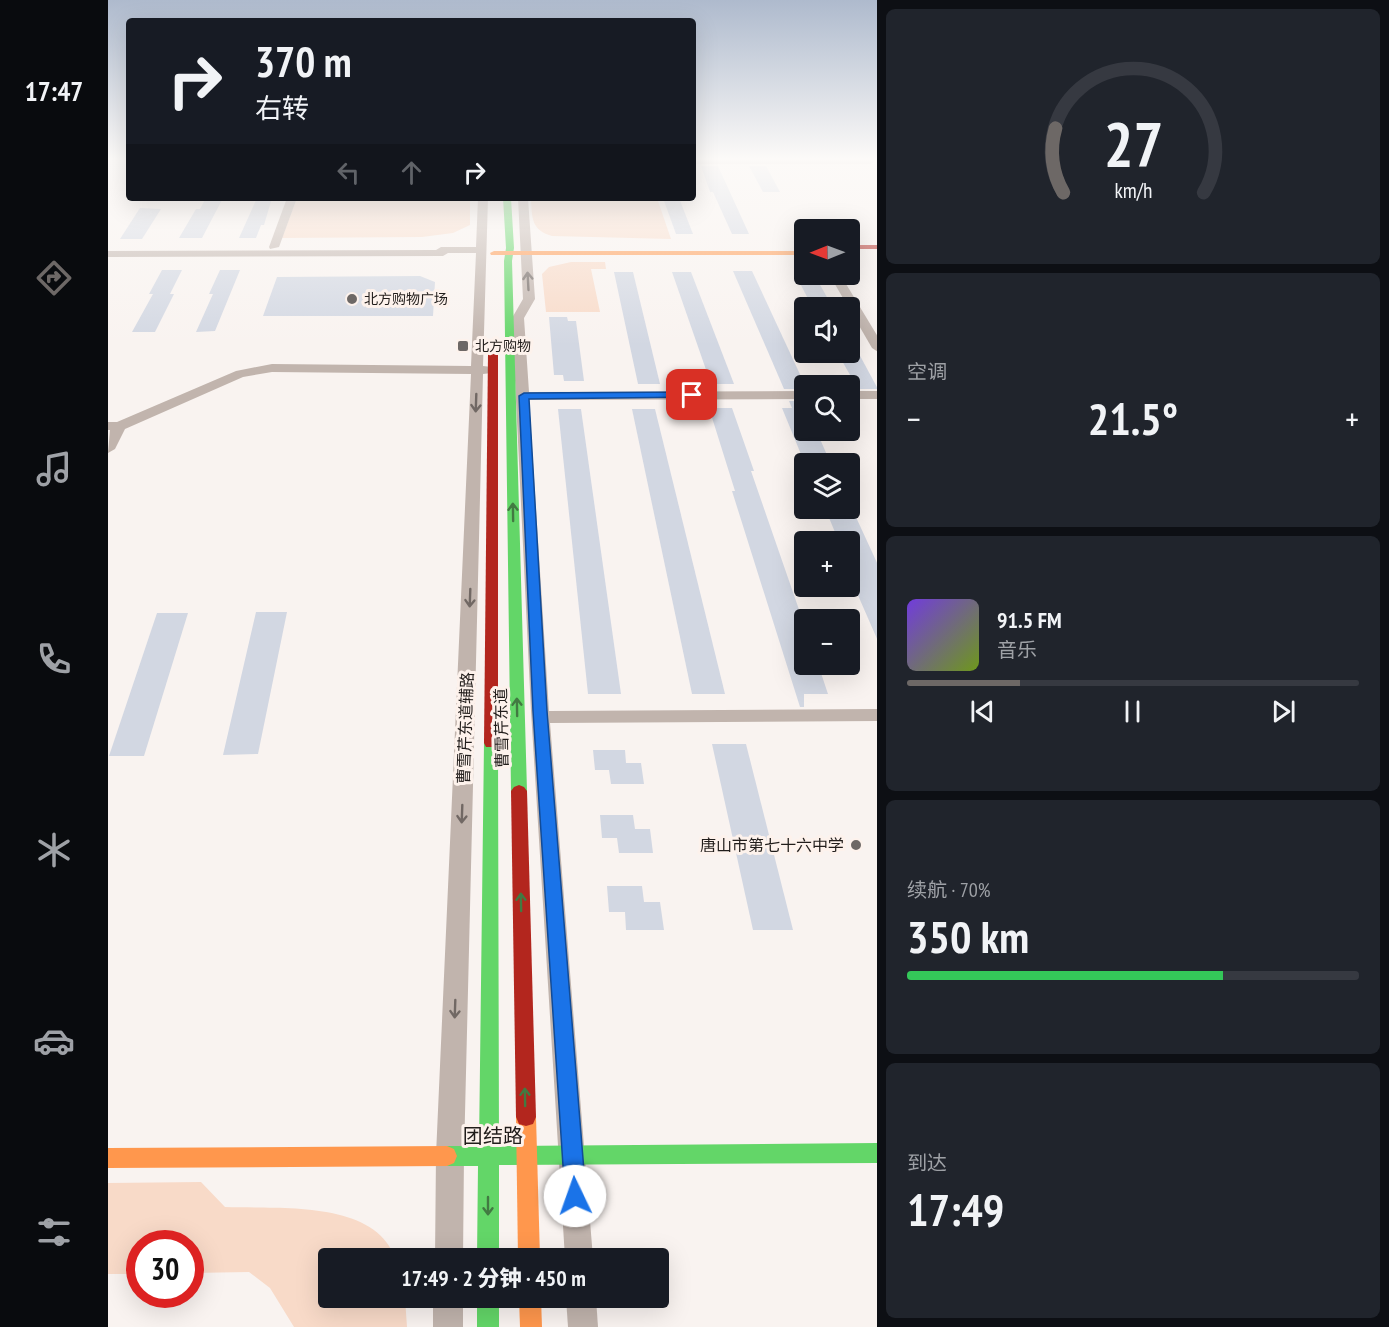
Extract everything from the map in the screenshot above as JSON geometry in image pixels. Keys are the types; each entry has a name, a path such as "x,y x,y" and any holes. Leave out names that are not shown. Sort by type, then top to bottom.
{"main road":[{"path":"492,221 490,250 494,304"},
{"name":"曹雪芹东道","path":"512,221 518,251 529,1248"},
{"path":"518,251 794,248"},
{"path":"860,248 877,248"},
{"path":"490,250 794,253"},
{"path":"860,253 877,253"},
{"name":"曹雪芹东道","path":"488,1248 485,370 493,335"},
{"name":"团结路","path":"108,1158 877,1153"},
{"path":"488,1308 488,1327"},
{"path":"530,1308 531,1327"}],"street":[{"path":"274,247 284,221"},
{"name":"曹雪芹东道辅路","path":"449,1248 450,1155 490,250 486,221"},
{"path":"521,221 518,251 529,298 518,318 541,717 578,1248"},
{"path":"108,247 443,248 441,250 443,253 108,254"},
{"path":"441,250 490,250"},
{"path":"841,285 877,346"},
{"path":"108,449 114,426 240,374 272,368 485,370"},
{"path":"524,396 794,395"},
{"path":"860,395 877,395"},
{"path":"541,717 877,715"},
{"path":"448,1308 448,1327"},
{"path":"582,1308 583,1327"}],"shaded area":[{"path":"288,221 470,221 470,225 453,233 422,237 282,238"},
{"path":"665,221 671,239 552,236 536,227 534,222"},
{"path":"571,262 605,262 606,269 591,269 600,312 546,312 542,274 549,267"},
{"path":"201,1182 225,1207 295,1208 321,1211 346,1216 367,1225 384,1239 389,1248 318,1248 318,1308 406,1308 407,1327 294,1327 270,1288 249,1272 204,1273 204,1230 126,1230 126,1274 108,1274 108,1183"}],"building":[{"path":"132,221 153,221 142,239 120,239"},
{"path":"189,221 211,221 202,238 179,238"},
{"path":"247,221 265,221 256,238 239,238"},
{"path":"671,221 688,221 693,234 676,234"},
{"path":"726,221 743,221 749,234 732,234"},
{"path":"162,270 182,270 170,294 174,294 155,332 132,332 153,294 149,294"},
{"path":"220,270 240,270 215,331 196,332 213,294 209,294"},
{"path":"733,271 752,271 800,375 794,375 794,389 784,389"},
{"path":"614,272 633,272 660,384 638,384"},
{"path":"672,272 691,272 734,384 711,384"},
{"name":"北方购物广场","path":"420,276 435,282 433,316 263,316 277,277"},
{"path":"801,285 820,285 827,297 807,297"},
{"path":"549,317 567,317 568,321 576,321 584,381 564,381 563,375 554,375"},
{"path":"860,356 877,389 860,389 860,375 850,375 843,363 860,363"},
{"path":"789,401 794,401 794,437 782,408 792,408"},
{"path":"709,408 732,408 754,471 751,471 799,609 794,609 794,675 822,675 828,694 804,694 804,707 800,707 732,491 735,491"},
{"path":"558,409 581,409 621,694 588,694"},
{"path":"632,409 655,409 725,694 692,694"},
{"path":"796,441 821,441 826,453 800,453"},
{"path":"830,519 857,519 877,563 877,639 859,597 860,531 834,531"},
{"path":"256,612 287,612 258,754 223,755"},
{"path":"157,613 188,613 144,756 109,756"},
{"path":"712,744 746,744 793,930 753,930"},
{"path":"593,750 625,750 626,763 641,763 644,784 611,784 609,770 595,770"},
{"path":"600,815 633,815 635,829 650,829 653,853 619,853 617,838 602,838"},
{"path":"607,886 642,886 644,902 660,902 664,930 626,930 625,912 609,912"}],"traffic: fast":[{"path":"508,221 519,791"},
{"path":"488,1248 491,743"},
{"path":"447,1156 877,1153"},
{"path":"488,1308 488,1327"}],"traffic: slow":[{"path":"494,253 794,253"},
{"path":"526,1117 529,1248"},
{"path":"108,1158 447,1156"},
{"path":"530,1308 531,1327"}],"traffic: jam":[{"path":"860,247 877,247"},
{"path":"491,743 493,353"},
{"path":"519,791 526,1117"}],"place":[{"name":"北方购物广场","path":"352,299"},
{"name":"北方购物","path":"463,346"},
{"name":"唐山市第七十六中学","path":"856,845"}],"route":[{"path":"575,1196 540,711 524,396 692,395"}]}
